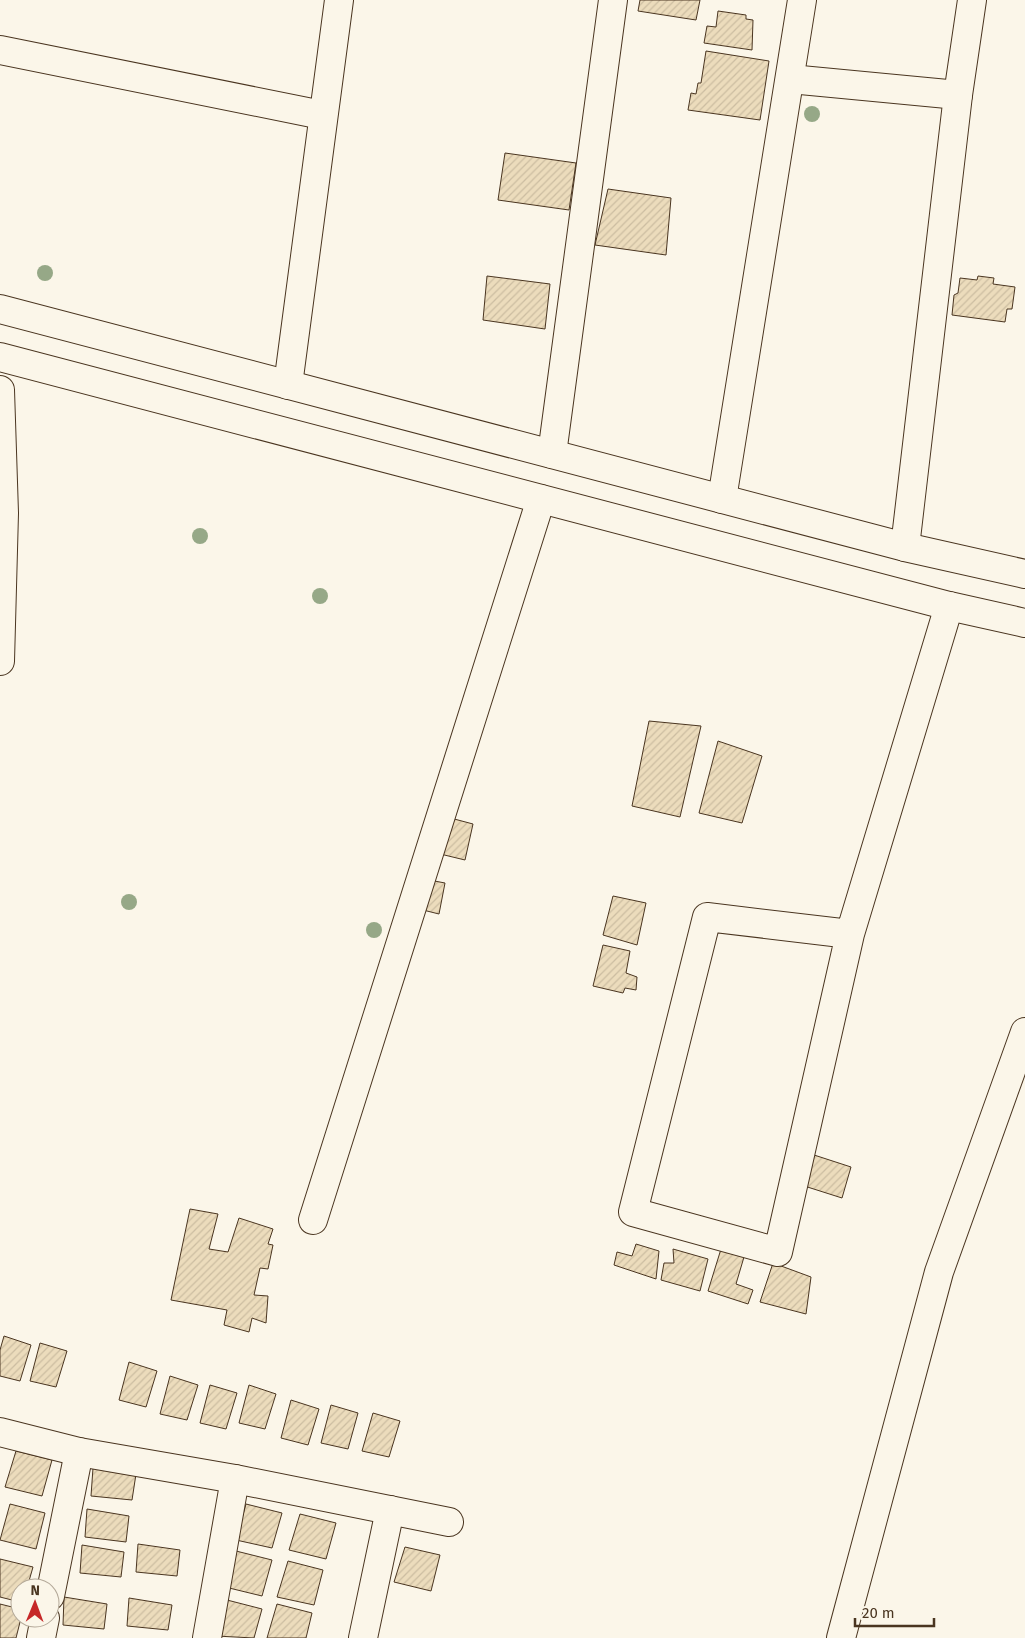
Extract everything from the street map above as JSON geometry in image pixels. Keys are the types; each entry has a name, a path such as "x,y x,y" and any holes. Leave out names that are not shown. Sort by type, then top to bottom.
{"main road":[{"path":"288,384 322,115 339,0"},
{"path":"552,454 613,0"},
{"path":"722,499 802,0"},
{"path":"905,547 958,96 972,0"},
{"path":"0,50 322,115"},
{"path":"790,79 958,96"},
{"path":"0,309 905,547 1025,574"},
{"path":"0,357 949,606 1025,623"},
{"path":"0,390 4,513 0,661"},
{"path":"313,1220 541,499"},
{"path":"850,934 707,916 633,1212 778,1252 850,934 949,606"},
{"path":"841,1638 939,1272 1025,1032"},
{"path":"0,1432 80,1452 236,1479 449,1522"},
{"path":"54,1578 80,1452"},
{"path":"207,1638 236,1479"},
{"path":"363,1638 390,1510"}],"building":[{"path":"640,0 700,0 696,20 638,11"},
{"path":"718,11 746,15 746,19 753,20 752,50 704,43 707,26 716,27"},
{"path":"706,51 769,61 760,120 688,110 691,93 696,94 698,83 701,83"},
{"path":"505,153 576,163 569,210 498,200"},
{"path":"608,189 671,198 666,255 595,245"},
{"path":"487,276 550,284 545,329 483,320"},
{"path":"978,276 994,278 993,284 1015,287 1012,309 1007,309 1005,322 952,315 954,295 958,293 960,278 977,280"},
{"path":"649,721 701,726 680,817 632,806"},
{"path":"718,741 762,756 742,823 699,813"},
{"path":"443,816 473,824 465,860 432,852"},
{"path":"424,879 445,883 439,914 415,908"},
{"path":"613,896 646,903 637,945 603,935"},
{"path":"603,945 630,951 626,973 637,977 636,990 625,988 623,993 593,986"},
{"path":"811,1154 851,1167 842,1198 798,1184"},
{"path":"190,1209 218,1214 209,1249 228,1252 239,1218 273,1229 268,1244 273,1245 268,1269 260,1268 254,1295 268,1296 266,1323 252,1318 249,1332 224,1325 227,1310 171,1300"},
{"path":"636,1244 659,1251 656,1279 614,1265 617,1252 632,1256"},
{"path":"673,1249 708,1259 700,1291 661,1280 664,1263 674,1263"},
{"path":"721,1249 744,1257 736,1284 753,1290 748,1304 708,1291"},
{"path":"773,1263 811,1277 806,1314 760,1302"},
{"path":"4,1336 31,1345 20,1381 0,1376 0,1350"},
{"path":"40,1343 67,1351 56,1387 30,1381"},
{"path":"129,1362 157,1371 146,1407 119,1400"},
{"path":"170,1376 198,1385 187,1420 160,1414"},
{"path":"210,1385 237,1393 226,1429 200,1423"},
{"path":"249,1385 276,1394 265,1429 239,1423"},
{"path":"291,1400 319,1409 308,1445 281,1438"},
{"path":"331,1405 358,1413 348,1449 321,1443"},
{"path":"373,1413 400,1421 389,1457 362,1451"},
{"path":"16,1451 52,1460 42,1496 5,1487"},
{"path":"93,1468 136,1474 132,1500 91,1496"},
{"path":"10,1504 45,1513 36,1549 0,1540"},
{"path":"246,1504 282,1513 272,1548 236,1540"},
{"path":"87,1509 129,1516 126,1542 85,1537"},
{"path":"300,1514 336,1523 326,1559 289,1550"},
{"path":"138,1544 180,1550 177,1576 136,1572"},
{"path":"82,1545 124,1552 121,1577 80,1573"},
{"path":"405,1547 440,1555 431,1591 394,1582"},
{"path":"236,1551 272,1560 262,1596 225,1587"},
{"path":"0,1559 33,1567 30,1578 10,1578 10,1600 0,1597"},
{"path":"288,1561 323,1570 314,1605 277,1597"},
{"path":"64,1597 107,1604 104,1629 63,1625"},
{"path":"129,1598 172,1605 168,1630 127,1626"},
{"path":"227,1600 262,1609 254,1638 216,1636"},
{"path":"0,1604 10,1606 10,1628 18,1628 16,1638 0,1638"},
{"path":"277,1604 312,1613 306,1638 267,1638"}]}
